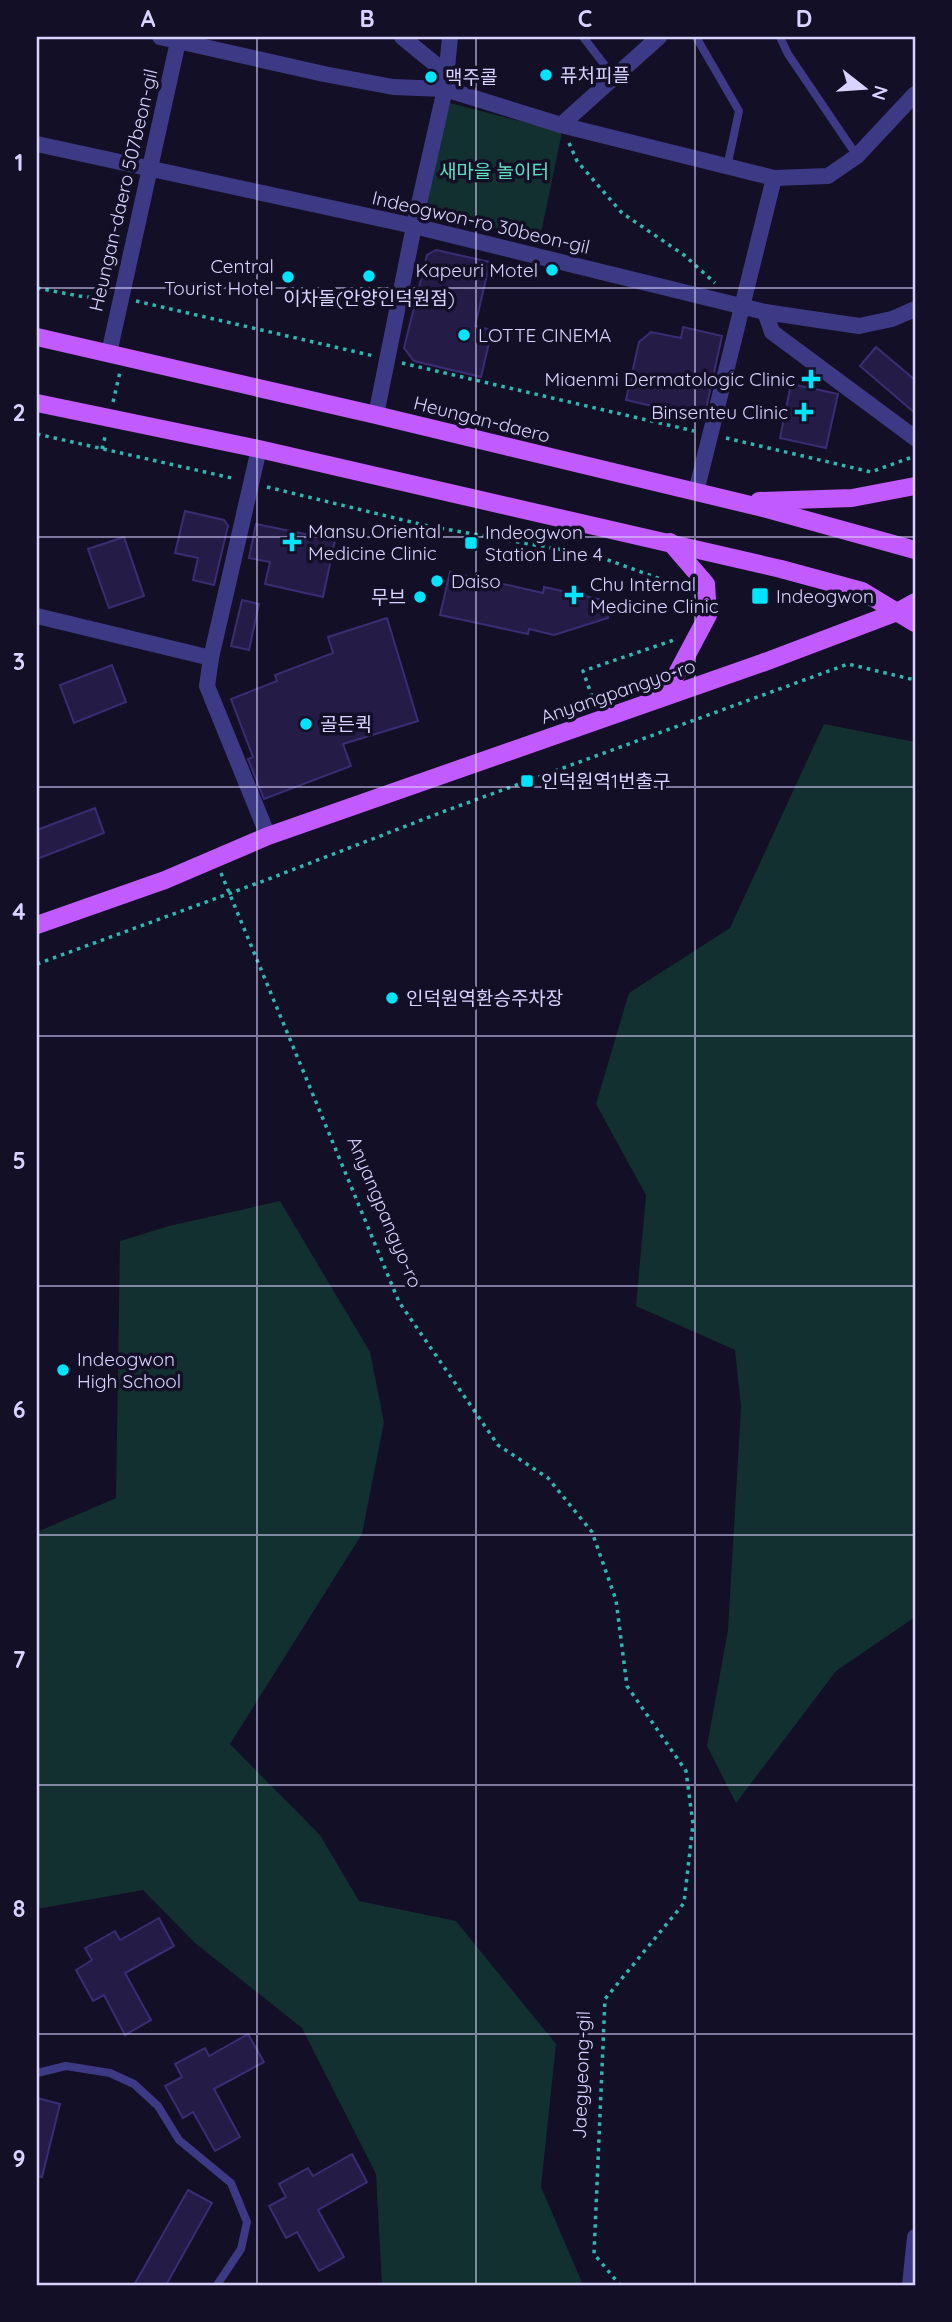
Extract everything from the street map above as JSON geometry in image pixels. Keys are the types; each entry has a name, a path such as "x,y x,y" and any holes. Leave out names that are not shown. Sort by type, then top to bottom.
{"main road":[{"name":"Heungan-daero","path":"37,337 734,501 915,550"},
{"path":"37,404 259,449 670,542 862,591 915,623"},
{"path":"734,501 852,498 915,486"},
{"path":"665,696 708,615 706,584 670,542"},
{"name":"Anyangpangyo-ro","path":"37,925 165,880 268,836 665,696 897,612 915,602"}],"street":[{"path":"160,37 393,87 446,81"},
{"path":"402,37 446,81 561,125 774,178 828,176 857,156 915,94"},
{"path":"376,415 446,81 450,37"},
{"path":"561,125 659,37"},
{"name":"Heungan-daero 507beon-gil","path":"109,353 179,39"},
{"name":"Indeogwon-ro 30beon-gil","path":"37,144 414,226 765,312 859,326 892,319 915,309"},
{"path":"696,492 774,178"},
{"path":"765,312 772,332 915,438"},
{"path":"259,449 207,686 268,836"},
{"path":"37,616 211,658"},
{"path":"909,2285 915,2237"}],"lane":[{"path":"583,37 614,77"},
{"path":"696,37 739,111 727,167"},
{"path":"780,37 788,54 857,156"},
{"path":"37,2073 66,2066 110,2073 134,2084 158,2106 180,2140 231,2183 247,2222 241,2249 217,2285"}],"path":[{"path":"561,125 577,161 622,213 684,256 741,306"},
{"path":"37,288 79,296 135,301 871,472 915,456"},
{"path":"37,434 428,526 597,556 697,592"},
{"path":"600,719 583,671 688,635"},
{"path":"37,964 848,664 915,680"},
{"name":"Anyangpangyo-ro","path":"215,859 399,1302 498,1446 548,1478 592,1532"},
{"name":"Jaegyeong-gil","path":"592,1532 616,1600 627,1686 686,1771 693,1824 684,1903 605,1999 594,2254 620,2285"}],"green space":[{"name":"새마을 놀이터","path":"450,103 562,132 540,238 433,214 424,194"},
{"path":"824,724 915,742 915,1617 836,1671 736,1803 707,1746 728,1630 741,1407 735,1350 636,1306 646,1195 596,1104 629,993 730,928"},
{"path":"280,1201 370,1352 384,1422 362,1534 230,1744 320,1835 359,1901 456,1921 556,2044 541,2187 583,2285 382,2285 376,2174 302,2028 195,1943 143,1890 37,1909 37,1532 116,1498 120,1241 169,1226"}],"building":[{"path":"436,250 490,262 475,326 492,330 481,377 414,361 404,348 427,255"},
{"path":"683,327 722,336 704,418 626,400 639,342 651,332 681,338"},
{"path":"876,347 915,380 915,413 860,366"},
{"path":"791,384 838,394 826,448 780,438"},
{"path":"185,511 224,520 228,526 214,585 193,580 198,558 175,553"},
{"path":"256,524 335,540 323,597 265,584 270,562 249,558"},
{"path":"124,537 144,596 109,608 88,549"},
{"path":"450,572 543,593 544,587 612,602 608,618 554,635 529,629 528,634 440,615"},
{"path":"242,600 259,604 249,650 231,646"},
{"path":"387,618 418,721 343,744 351,766 264,799 248,759 253,757 231,699 277,681 275,675 333,653 328,637"},
{"path":"112,665 126,702 74,723 60,685"},
{"path":"95,808 104,833 37,859 37,830"},
{"path":"159,1918 174,1946 125,1973 151,2020 125,2035 104,1995 93,2001 76,1970 92,1960 85,1948 115,1931 120,1940"},
{"path":"248,2034 264,2062 214,2089 240,2137 215,2151 193,2112 183,2118 165,2086 182,2077 175,2064 205,2048 209,2056"},
{"path":"37,2098 60,2104 42,2177 37,2176"},
{"path":"352,2154 367,2182 318,2210 344,2257 319,2271 297,2232 286,2238 269,2206 286,2197 279,2184 308,2168 313,2176"},
{"path":"188,2190 212,2203 166,2285 134,2285"}],"place":[{"name":"퓨처피플","path":"546,75"},
{"name":"맥주콜","path":"431,77"},
{"name":"Kapeuri Motel","path":"552,270"},
{"name":"이차돌(안양인덕원점)","path":"369,276"},
{"name":"Central Tourist Hotel","path":"288,277"},
{"name":"LOTTE CINEMA","path":"464,335"},
{"name":"Miaenmi Dermatologic Clinic","path":"811,379"},
{"name":"Binsenteu Clinic","path":"804,412"},
{"name":"Mansu Oriental Medicine Clinic","path":"292,542"},
{"name":"Indeogwon Station Line 4","path":"471,543"},
{"name":"Daiso","path":"437,581"},
{"name":"Chu Internal Medicine Clinic","path":"574,595"},
{"name":"Indeogwon","path":"760,596"},
{"name":"무브","path":"420,597"},
{"name":"골든퀵","path":"306,724"},
{"name":"인덕원역1번출구","path":"527,781"},
{"name":"인덕원역환승주차장","path":"392,998"},
{"name":"Indeogwon High School","path":"63,1370"}]}
